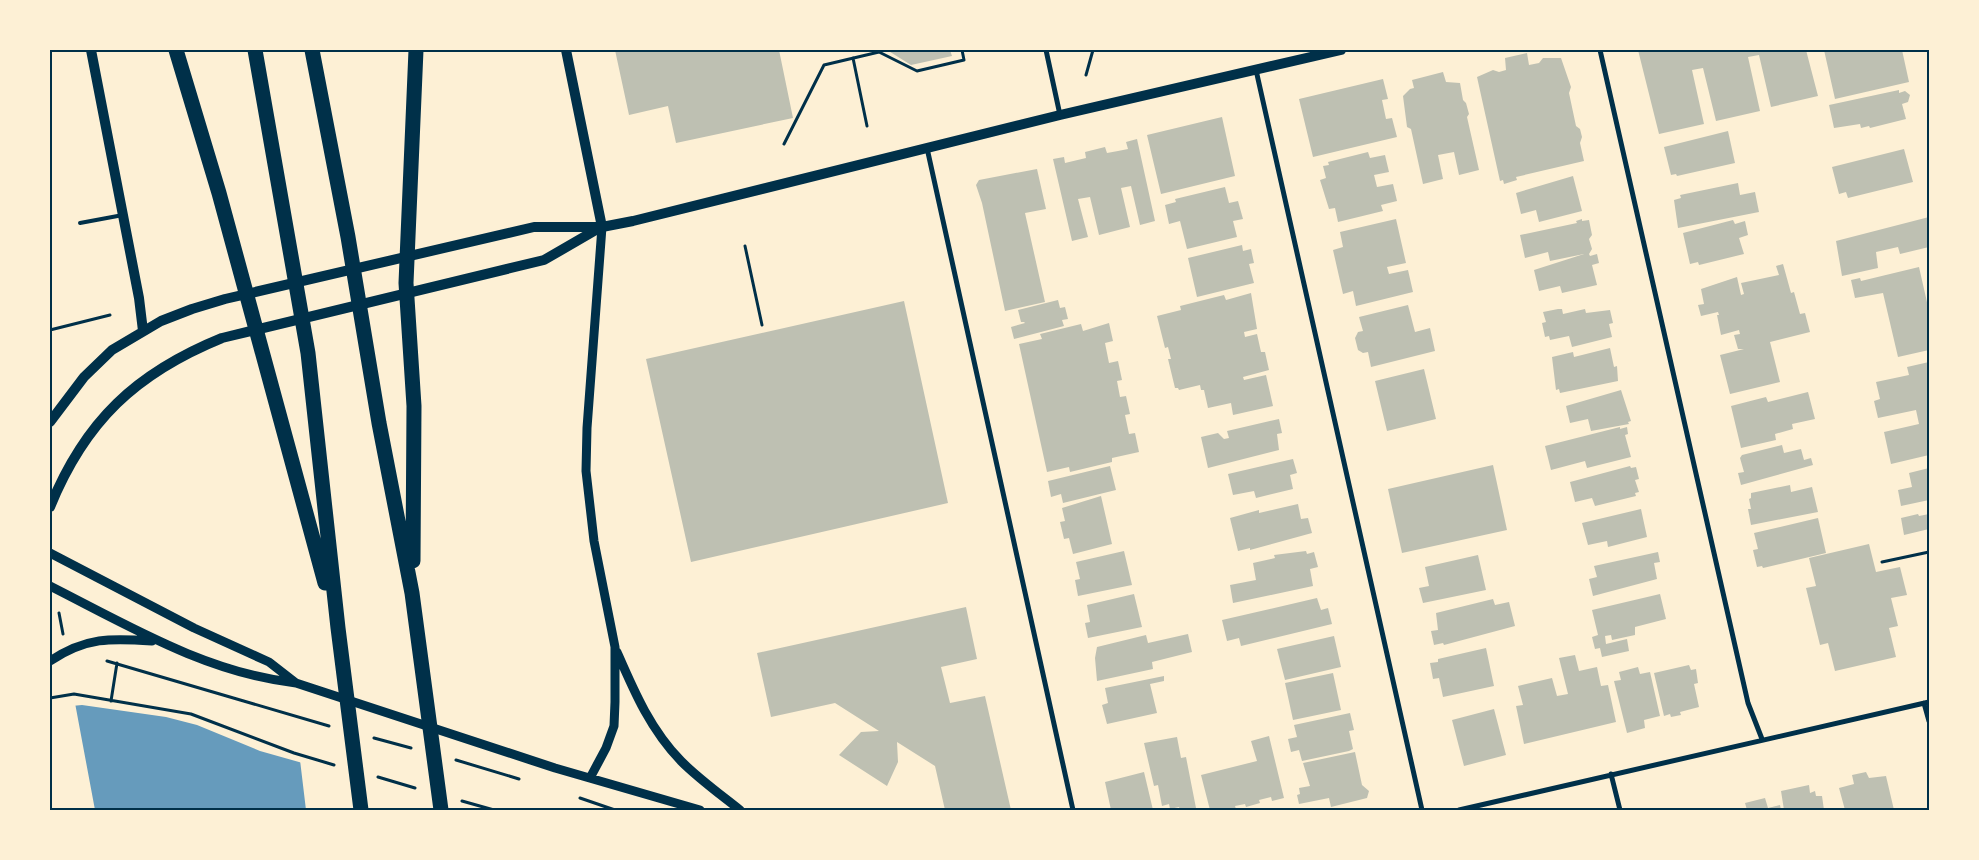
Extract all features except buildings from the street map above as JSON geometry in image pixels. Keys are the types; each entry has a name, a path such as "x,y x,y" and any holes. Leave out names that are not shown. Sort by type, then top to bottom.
{"highway":[{"path":"176,50 239,265 338,628"},
{"path":"255,50 308,353 338,628 361,810"},
{"path":"312,50 412,593 441,810"},
{"path":"412,593 414,406 406,283 407,224 416,50"}],"main road":[{"path":"90,50 139,298 143,331"},
{"path":"566,50 602,227"},
{"path":"50,422 84,377 105,357 161,321 225,299 534,227 602,227 1060,115 1341,50"},
{"path":"50,508 60,482 93,428 130,391 156,371 190,351 222,338 544,260 602,227"}],"street":[{"path":"1046,50 1060,115"},
{"path":"1600,50 1748,702 1762,739"},
{"path":"1256,70 1422,810"},
{"path":"927,148 1073,810"},
{"path":"590,778 606,748 614,726 615,647 594,541 586,471 587,428 602,227"},
{"path":"50,552 194,628 269,662 296,683"},
{"path":"50,586 155,641 222,666 263,679 296,683 590,778 700,810"},
{"path":"50,661 68,648 98,639 155,641"},
{"path":"615,647 643,710 666,744 698,776 740,810"},
{"path":"1459,810 1926,702 1929,721"},
{"path":"1611,774 1620,810"}],"lane":[{"path":"80,223 122,215"}],"path":[{"path":"784,144 824,65 879,52 917,71 964,60 962,50"},
{"path":"1086,75 1093,50"},
{"path":"852,58 867,126"},
{"path":"745,246 762,325"},
{"path":"50,330 110,315"},
{"path":"1882,562 1929,552"},
{"path":"59,612 63,637"},
{"path":"111,701 118,663"},
{"path":"50,698 74,694 190,714 294,754 340,766"},
{"path":"376,777 421,790"},
{"path":"458,800 494,810"}],"water":[{"path":"82,705 166,717 197,725 260,751 469,810 50,810 50,708"}],"pier":[{"path":"75,703 95,810 50,810 50,706"},
{"path":"300,760 470,808 472,810 306,810"}]}
